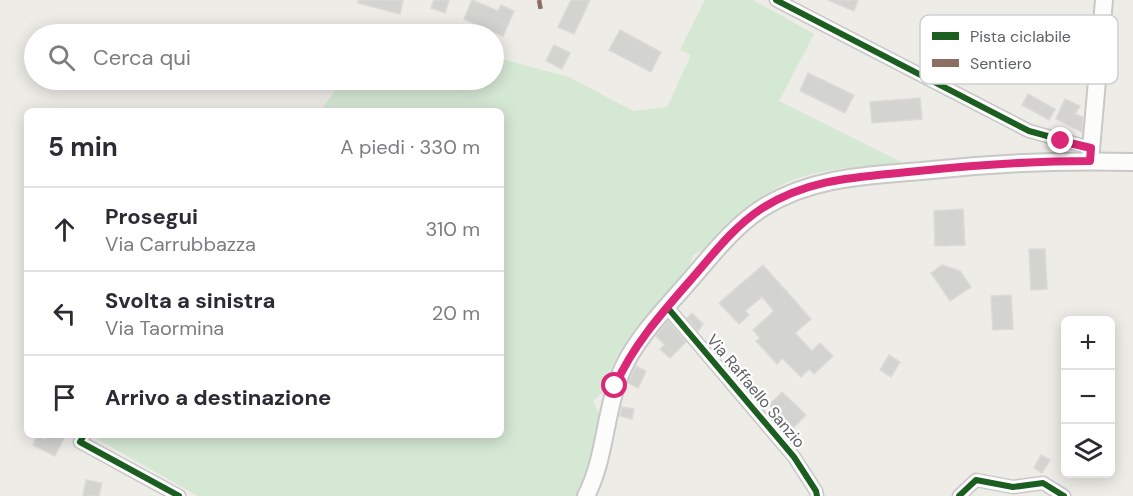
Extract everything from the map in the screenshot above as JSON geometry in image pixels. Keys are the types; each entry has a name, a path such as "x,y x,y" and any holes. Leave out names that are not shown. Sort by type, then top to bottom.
{"main road":[{"path":"1103,15 1104,0"},
{"path":"1091,154 1097,84"},
{"path":"585,496 600,459 615,386 635,347 741,223 763,208 807,186 832,180 1041,161 1091,154 1133,162"}],"street":[{"path":"777,0 920,74"},
{"path":"939,84 1029,131 1091,154"},
{"name":"Via Raffaello Sanzio","path":"667,307 794,457 817,496"},
{"path":"82,438 80,442 179,496"},
{"path":"959,496 976,480 1013,487 1044,483 1064,496"}],"green space":[{"path":"705,0 753,0 814,34 779,101 903,163 831,170 779,186 764,196 711,245 693,255 689,268 617,357 605,381 602,393 593,401 600,416 589,472 576,496 198,496 95,438 504,438 504,108 322,108 336,90 504,90 504,60 569,77 633,111 667,107 691,55 680,50"}],"building":[{"path":"358,0 403,0 400,14 358,3"},
{"path":"434,0 449,0 445,13 431,8"},
{"path":"472,0 498,11 501,5 514,11 504,34 504,24 475,24 464,19"},
{"path":"571,0 590,0 574,34 558,27"},
{"path":"828,0 858,0 854,11"},
{"path":"620,30 661,52 651,72 609,50"},
{"path":"554,45 570,53 562,69 546,61"},
{"path":"808,73 854,95 845,113 800,91"},
{"path":"1028,94 1055,109 1049,120 1022,105"},
{"path":"920,98 922,119 872,123 870,102"},
{"path":"1065,99 1080,106 1075,114 1083,117 1082,132 1056,119"},
{"path":"963,209 965,245 935,246 934,211"},
{"path":"1029,249 1045,249 1047,289 1031,290"},
{"path":"763,265 811,319 795,333 812,351 820,343 833,356 814,374 809,369 801,377 782,358 777,364 756,341 760,338 753,330 774,311 762,297 745,311 749,315 739,324 719,303"},
{"path":"942,265 960,271 971,287 950,301 931,273"},
{"path":"1011,295 1013,329 993,330 991,296"},
{"path":"692,313 703,324 698,331 687,318"},
{"path":"668,321 686,342 670,358 660,349 665,345 656,336"},
{"path":"889,355 900,362 891,377 880,370"},
{"path":"636,366 646,371 638,388 628,383"},
{"path":"782,392 806,415 793,428 769,405"},
{"path":"622,407 634,409 632,419 620,416"},
{"path":"36,438 46,440 47,438 64,438 55,456 33,445"},
{"path":"1041,455 1050,460 1042,473 1034,468"},
{"path":"86,480 102,483 99,496 83,496"}],"marked path":[{"path":"539,0 541,11"}],"cycle path":[{"path":"776,0 920,75"},
{"path":"938,84 1029,131 1091,148"},
{"path":"667,307 794,457 817,496"},
{"path":"82,438 80,442 179,496"},
{"path":"959,496 976,480 1013,487 1043,483 1064,496"}],"route":[{"path":"615,386 635,347 741,223 784,196 807,186 832,180 981,165 1090,161 1091,148 1061,141"}]}
